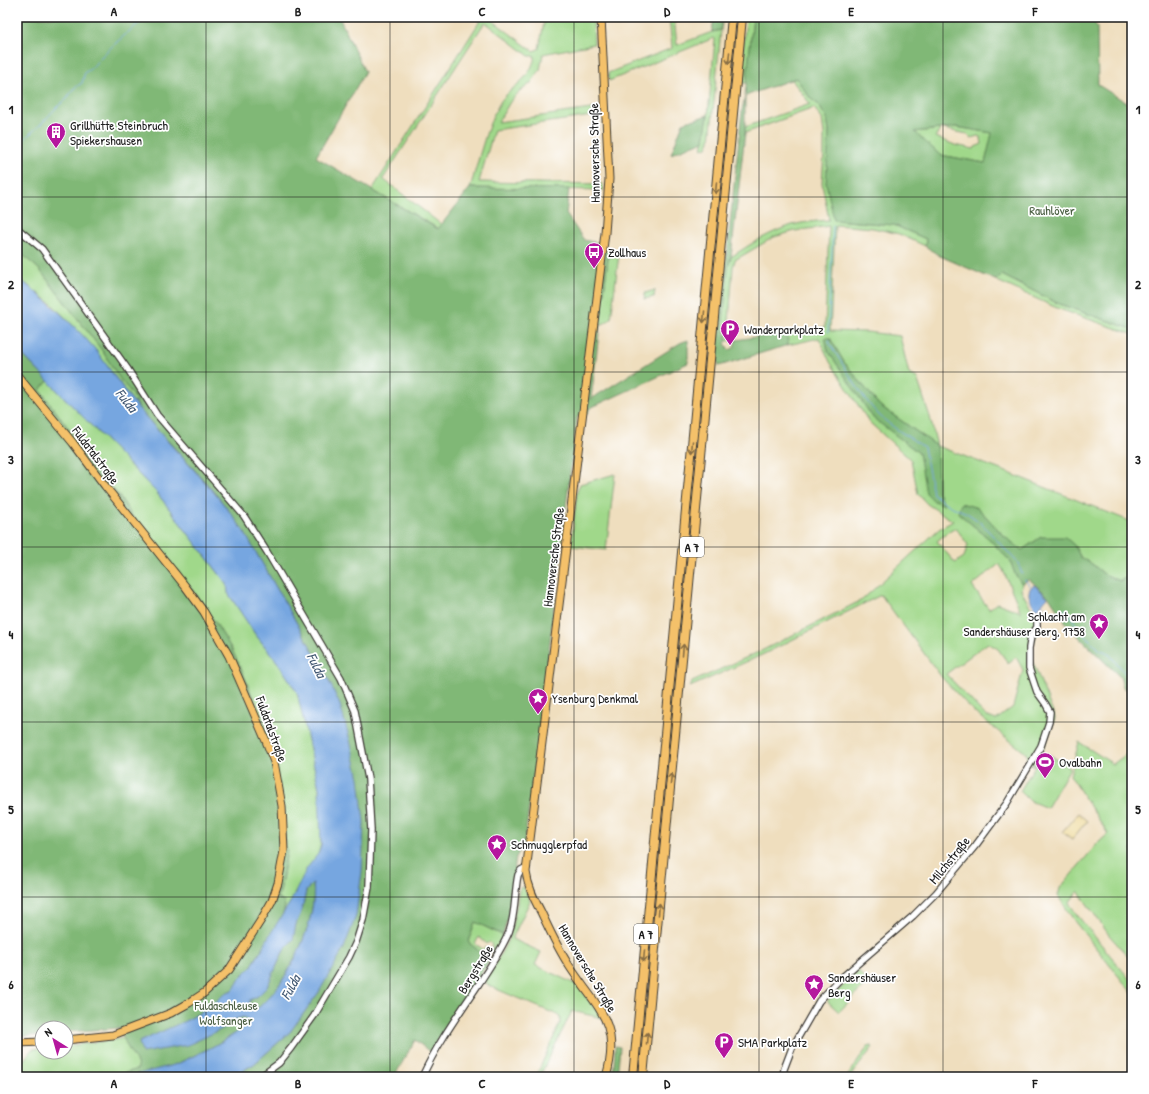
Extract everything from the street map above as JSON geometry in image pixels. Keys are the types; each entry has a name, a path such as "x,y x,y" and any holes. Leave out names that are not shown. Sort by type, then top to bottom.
{"highway":[{"name":"A 7","path":"633,1077 732,17"},
{"name":"A 7","path":"643,1077 742,17"}],"main road":[{"name":"Hannoversche Straße","path":"601,17 609,187 604,240 526,867 530,890 558,946 572,971 598,1005 606,1021 610,1034 611,1047 606,1077"},
{"name":"Fuldatalstraße","path":"17,375 73,443 109,492 185,586 204,612 230,656 266,741 274,762 282,806 284,851 278,883 272,901 228,970 204,993 179,1009 162,1017 114,1035 74,1039"},
{"path":"17,1043 34,1042"}],"street":[{"path":"17,228 31,238 42,249 127,368 157,415 244,516 267,552 341,678 354,712 368,779 371,830 369,887 363,920 356,942 349,957 314,1016 279,1063 260,1077"},
{"name":"Milchstraße","path":"782,1077 792,1048 819,1001 834,985 913,916 936,893 976,845 1007,803 1041,746 1049,722 1050,712 1037,692 1029,668 1028,648 1031,636 1037,627 1037,624"},
{"name":"Bergstraße","path":"422,1077 436,1048 495,960 504,943 514,915 518,875 521,870 526,867"}],"green space":[{"path":"17,17 339,17 365,72 316,157 438,229 470,188 569,189 566,214 584,240 599,243 609,250 591,399 680,343 688,340 688,363 590,408 587,414 577,417 524,844 516,857 508,916 503,935 475,922 468,942 490,960 430,1052 415,1040 394,1077 232,1077 254,1064 290,1032 319,992 325,672 243,530 219,498 139,409 133,395 120,379 101,349 39,269 17,250"},
{"path":"481,17 488,17 533,51 539,49 545,17 593,17 594,44 543,54 540,70 531,83 517,94 510,102 498,122 598,108 599,115 494,130 479,182 602,184 604,190 470,188 486,134 494,114 499,104 509,92 525,78 533,65 535,56 529,56 485,22 383,179 442,225 439,229 372,190 482,18"},
{"path":"669,17 674,17 677,45 721,30 710,141 707,147 702,149 708,115 714,38 609,81 608,73 672,48"},
{"path":"714,17 723,17 721,30 712,32"},
{"path":"746,17 753,17 747,83 740,83"},
{"name":"Rauhlöver","path":"753,17 1091,17 1097,27 1098,85 1132,106 1132,329 1059,304 1002,275 995,280 940,256 925,246 926,239 894,225 834,220 826,183 829,131 827,119 818,104 811,99 796,78 745,96","holes":["956,127 992,133 985,163 940,155 915,132"]},
{"path":"796,78 811,99 818,104 827,119 834,220 894,225 926,239 925,246 899,234 873,228 835,225 830,331 867,332 900,336 909,374 917,378 930,417 937,446 1132,522 1132,574 1120,581 1104,574 1092,564 1081,558 1074,545 1041,537 1022,550 1004,536 978,508 958,513 987,537 1011,561 1015,574 1022,584 1021,590 1041,626 1032,645 1031,657 1055,718 1043,749 1033,766 1027,760 1027,754 975,713 943,679 881,595 764,654 690,687 692,682 763,650 862,600 939,529 953,521 927,504 918,494 911,460 869,422 830,362 819,338 788,345 787,332 825,327 829,226 795,231 774,237 735,260 733,267 729,321 732,333 736,340 727,341 723,322 728,267 731,257 776,231 801,223 829,220 822,183 824,133 822,119 814,108 745,133 745,127 810,104 792,80","holes":["830,338 844,362 879,405 937,446 938,492 943,505 922,465 919,453 873,417","956,528 968,545 964,557 955,563 937,541","999,564 1021,612 997,603 989,609 972,586","988,643 998,649 1008,663 1016,657 1023,670 1013,707 996,720 986,716 946,674"]},
{"path":"745,96 745,133 731,257 728,267 723,322 727,341 725,343 729,350 734,348 736,340 787,332 788,345 719,366 716,356 742,110"},
{"path":"708,115 704,141 671,154 683,123"},
{"path":"956,127 993,133 985,163 940,155 914,132 941,129 935,137 955,145 974,149 982,144 981,138 978,136 971,138 967,134 943,129"},
{"path":"17,250 39,269 101,349 120,379 133,395 139,409 94,348 52,304 17,277"},
{"path":"609,250 619,254 611,319 600,326"},
{"path":"1002,275 1059,304 1132,329 1132,334 1059,309 995,280"},
{"path":"655,290 654,297 644,299 645,293"},
{"path":"825,338 830,338 844,362 879,405 937,446 938,492 944,505 934,501 926,493 919,453 873,418 828,351"},
{"path":"17,349 48,381 40,390 123,502 141,530 162,551 188,584 215,622 231,648 243,673 272,746 287,850 280,892 277,898 284,902 285,906 283,914 251,967 241,977 234,989 224,994 209,1008 187,1020 224,1028 236,1019 244,1017 248,1020 244,1027 233,1035 177,1064 141,1075 138,1073 127,1077 111,1077 138,1069 137,1063 119,1028 74,1031 74,1020 34,1020 34,1036 17,1037"},
{"name":"Fuldaschleuse Wolfsanger","path":"48,381 157,493 227,584 228,593 255,634 279,664 297,692 319,788 321,819 320,857 281,982 126,1077 17,1077 17,1069 32,1049 34,1049 34,1060 74,1060 74,1045 124,1038 125,1041 280,900 277,898 280,892 287,850 272,746 243,673 231,648 215,622 188,584 162,551 141,530 123,502 40,390"},
{"path":"615,474 606,550 571,546 577,492 580,484"},
{"path":"961,503 978,508 1004,536 1022,550 1041,537 1065,537 1074,545 1081,558 1092,564 1104,574 1120,581 1132,574 1132,701 1126,688 1124,689 1120,677 1068,626 1050,598 1029,579 1022,584 1015,574 1010,561 987,537 958,513"},
{"path":"1132,722 1132,746 1126,725"},
{"path":"1079,742 1113,764 1132,750 1132,961 1109,935 1078,891 1069,903 1132,982 1132,993 1075,922 1058,896 1060,888 1097,844 1108,834 1070,775"},
{"name":"Ovalbahn","path":"1050,755 1070,768 1047,808 1030,801 1020,791 1040,757"},
{"path":"311,884 313,884 313,897 311,913 301,945 285,976 276,989 257,1009 252,1010 249,1006 250,1000 258,996 267,987 283,952 293,939 306,891"},
{"path":"521,887 524,887 530,901 512,939 541,952 535,965 579,986 602,1018 572,1011 541,1074 541,1077 536,1077 560,1023 560,1016 489,986 485,981 485,977 499,957 509,938 519,890"},
{"path":"475,922 504,936 495,954 493,955 492,945 489,942 487,944 479,937 475,944 483,949 485,947 486,948 490,960 468,942"},
{"path":"858,971 868,982 839,1012 827,1001"},
{"path":"869,1045 873,1047 850,1077 847,1077"},
{"path":"615,1046 620,1047 617,1077 611,1077 614,1066"}],"sand":[{"path":"1078,813 1087,821 1072,839 1062,832"}],"water":[{"name":"Fulda","path":"17,277 77,329 95,349 140,410 219,498 243,530 325,672 340,705 359,778 364,822 362,871 356,916 344,948 319,992 290,1032 254,1064 232,1077 127,1077 177,1064 233,1035 244,1027 248,1020 244,1017 236,1019 224,1028 188,1045 142,1053 139,1042 209,1008 224,994 234,989 241,977 251,967 261,951 291,901 307,868 318,854 321,845 319,788 297,692 279,664 255,634 228,593 227,584 157,493 17,349","holes":["313,884 313,898 307,929 293,962 276,989 257,1009 252,1010 249,1006 250,1000 258,996 267,987 283,952 293,939 306,891"]},
{"path":"1034,585 1048,597 1039,608 1036,609 1029,597 1029,590"}],"waterway":[{"path":"17,144 20,143 67,99 73,89 82,83 85,72 91,68 122,37 147,17"},
{"path":"828,332 833,226"},
{"path":"829,340 858,389 878,414 894,428 924,447 933,494 950,506 967,513 980,522 1018,563 1022,574"},
{"path":"1025,580 1031,587"},
{"path":"1042,604 1045,607"},
{"path":"1049,612 1057,613 1061,610 1067,610 1076,625"},
{"path":"1085,635 1099,649 1108,653 1132,681"}],"place":[{"name":"Grillhütte Steinbruch Spiekershausen","path":"56,149"},
{"name":"Zollhaus","path":"594,269"},
{"name":"Wanderparkplatz","path":"730,346"},
{"name":"Schlacht am Sandershäuser Berg, 1758","path":"1099,640"},
{"name":"Ysenburg Denkmal","path":"538,715"},
{"name":"Ovalbahn","path":"1045,779"},
{"name":"Schmugglerpfad","path":"497,861"},
{"name":"Sandershäuser Berg","path":"814,1001"},
{"name":"SMA Parkplatz","path":"724,1059"}]}
